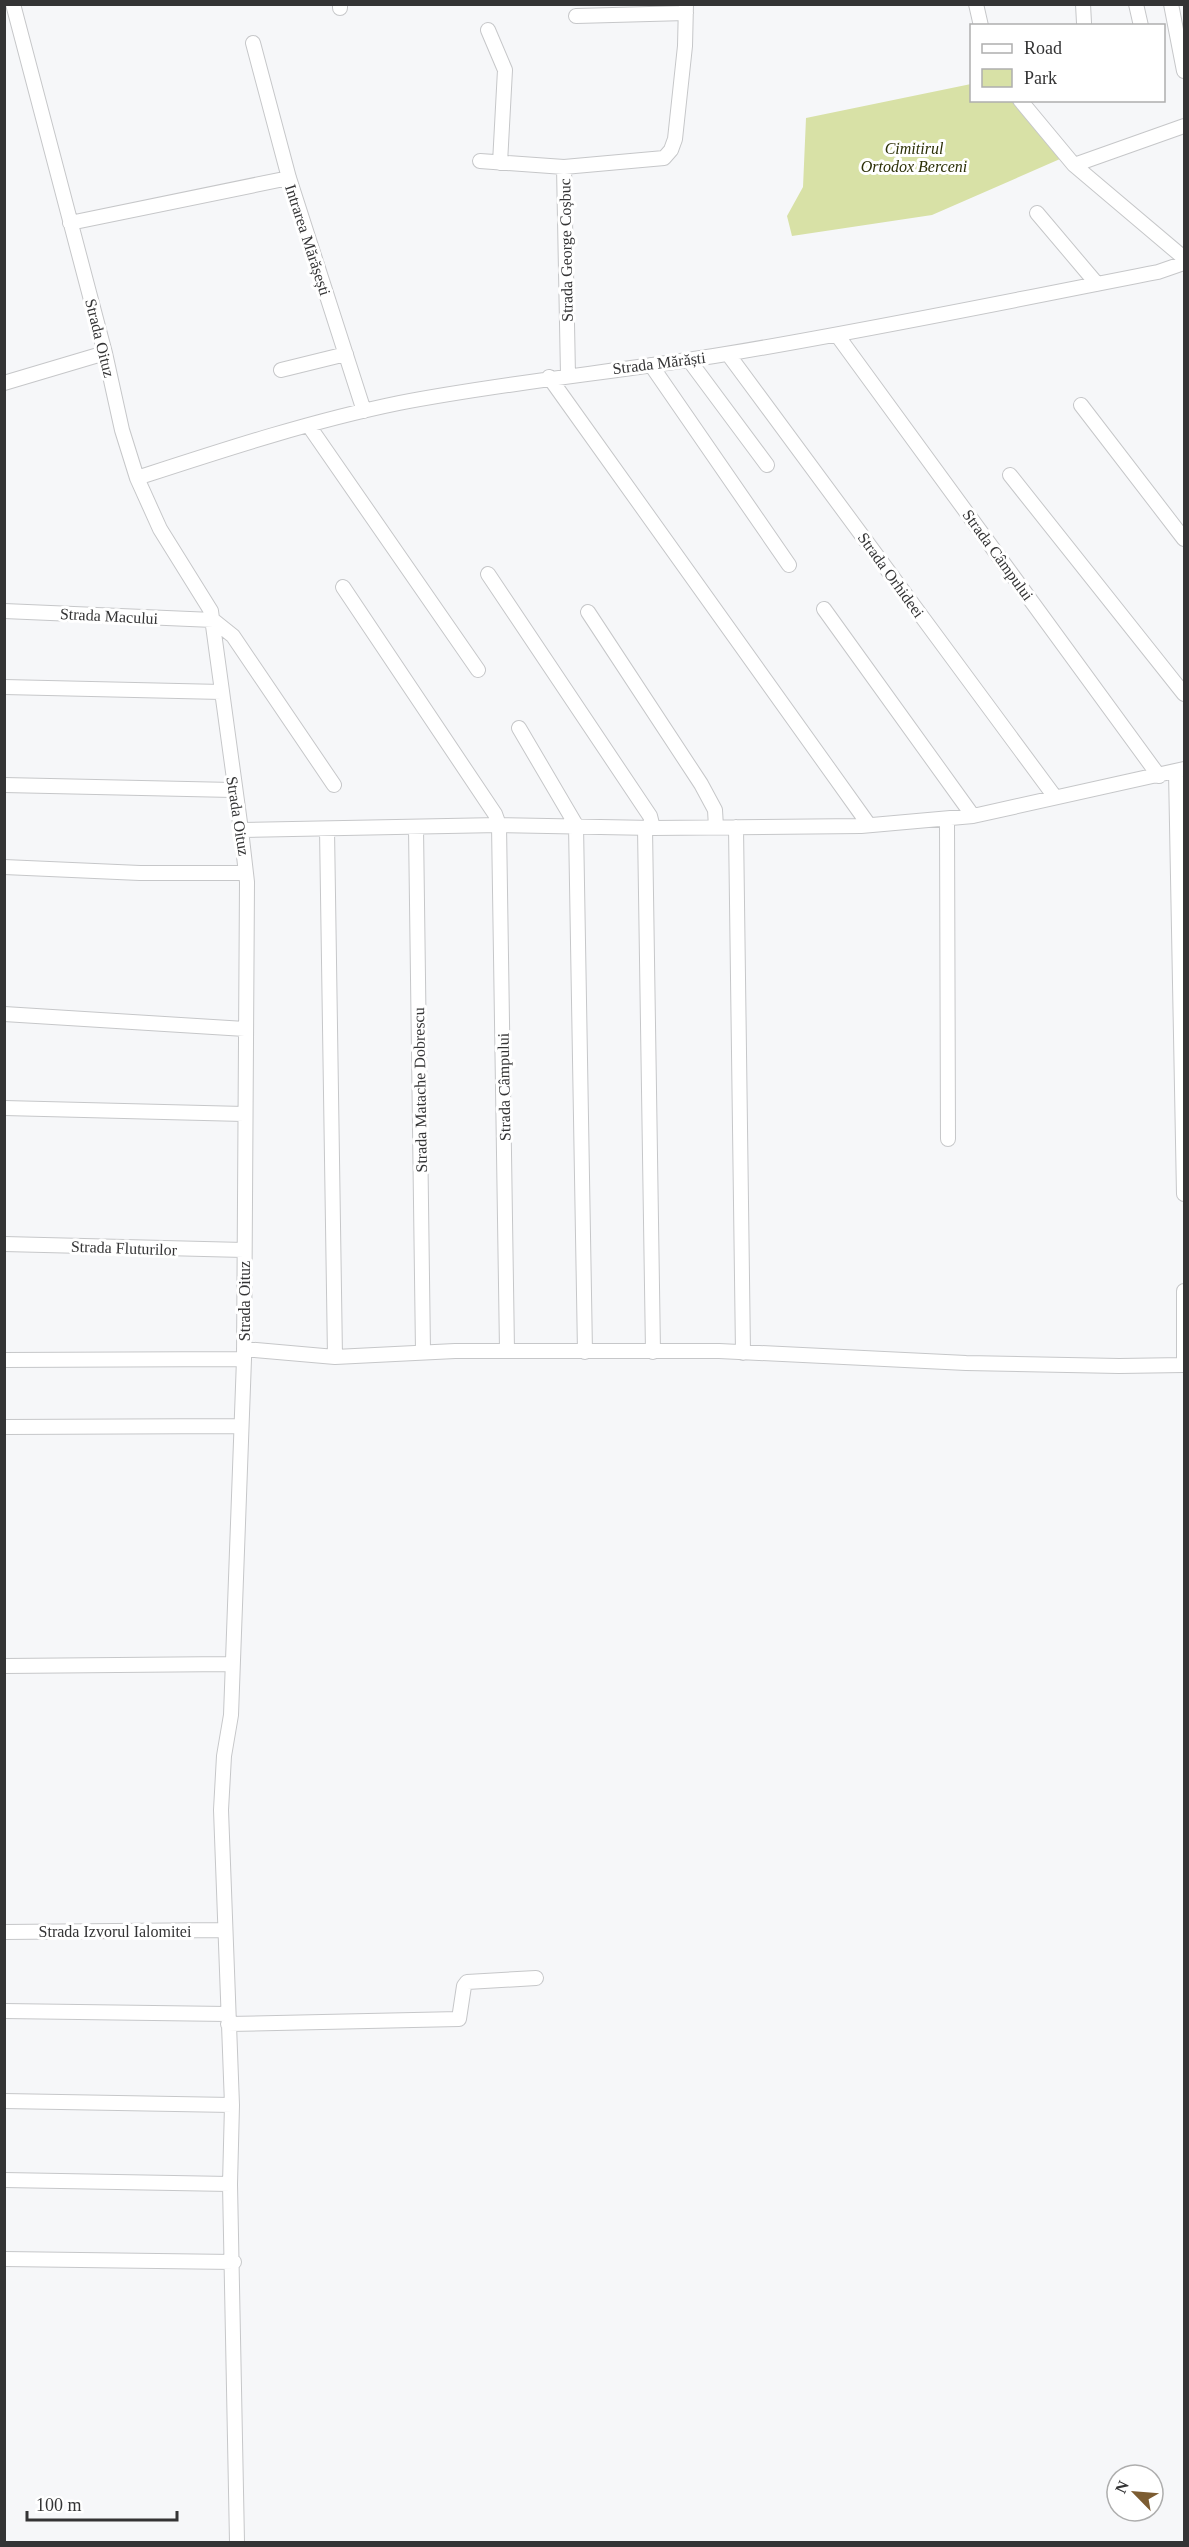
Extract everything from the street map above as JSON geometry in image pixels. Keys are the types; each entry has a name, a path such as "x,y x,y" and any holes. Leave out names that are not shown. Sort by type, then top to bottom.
{"street":[{"path":"4,6 12,4"},
{"name":"Strada Oituz","path":"12,4 105,353 122,430 137,478 152,514 207,601 213,620 246,873 244,1354 231,1664 231,1715 224,1756 221,1810 232,2105 230,2184 234,2262 237,2542"},
{"path":"976,4 981,24"},
{"path":"1083,4 1084,23"},
{"path":"1136,4 1141,24"},
{"path":"1171,4 1185,71"},
{"path":"576,16 686,9"},
{"name":"Strada George Coșbuc","path":"568,375 564,167 659,160 668,154 675,139 686,46 686,9"},
{"path":"488,30 505,70 500,163"},
{"path":"253,43 288,178"},
{"path":"1022,102 1074,165 1185,260"},
{"path":"1074,165 1185,126"},
{"path":"480,161 564,167"},
{"name":"Intrarea Mărășești","path":"70,223 288,178 364,411"},
{"path":"1038,213 1097,284"},
{"name":"Strada Mărăști","path":"137,478 364,411 549,378 689,360 837,335 1158,272 1185,260"},
{"name":"Strada Câmpului","path":"837,335 1159,776"},
{"path":"4,383 105,353"},
{"path":"281,370 346,354"},
{"name":"Strada Orhideei","path":"728,354 1055,797"},
{"path":"689,360 767,465"},
{"path":"651,365 789,565"},
{"path":"549,378 869,825"},
{"path":"1082,405 1185,539"},
{"path":"309,426 478,670"},
{"path":"1010,475 1185,694"},
{"path":"488,574 650,816 653,1352"},
{"path":"343,587 495,814 499,825"},
{"path":"825,609 973,816"},
{"name":"Strada Macului","path":"4,611 213,620"},
{"path":"588,612 701,784 715,810 716,827"},
{"path":"213,620 233,636 334,786"},
{"path":"4,687 222,692"},
{"path":"519,728 576,825 585,1352"},
{"path":"241,830 499,825 649,828 869,825 973,816 1180,770 1185,1194"},
{"path":"4,785 234,790"},
{"path":"947,820 948,1138"},
{"name":"Strada Câmpului","path":"499,825 507,1350"},
{"path":"736,827 743,1353"},
{"name":"Strada Matache Dobrescu","path":"416,828 423,1352"},
{"path":"327,829 335,1357"},
{"path":"4,867 140,873 246,873"},
{"path":"4,1014 245,1029"},
{"path":"4,1108 244,1114"},
{"name":"Strada Fluturilor","path":"4,1244 243,1250"},
{"path":"4,1360 244,1354 335,1357 507,1350 743,1353 966,1363 1184,1365 1185,1291"},
{"path":"4,1427 241,1426"},
{"path":"4,1666 231,1664"},
{"name":"Strada Izvorul Ialomitei","path":"4,1932 225,1930"},
{"path":"4,2011 228,2019 459,2019 464,1986 467,1982 536,1978"},
{"path":"4,2102 232,2105"},
{"path":"4,2180 230,2184"},
{"path":"4,2259 234,2262"}],"green space":[{"name":"Cimitirul Ortodox Berceni","path":"970,84 970,102 1017,102 1060,159 932,215 792,236 787,216 803,187 806,118"}]}
